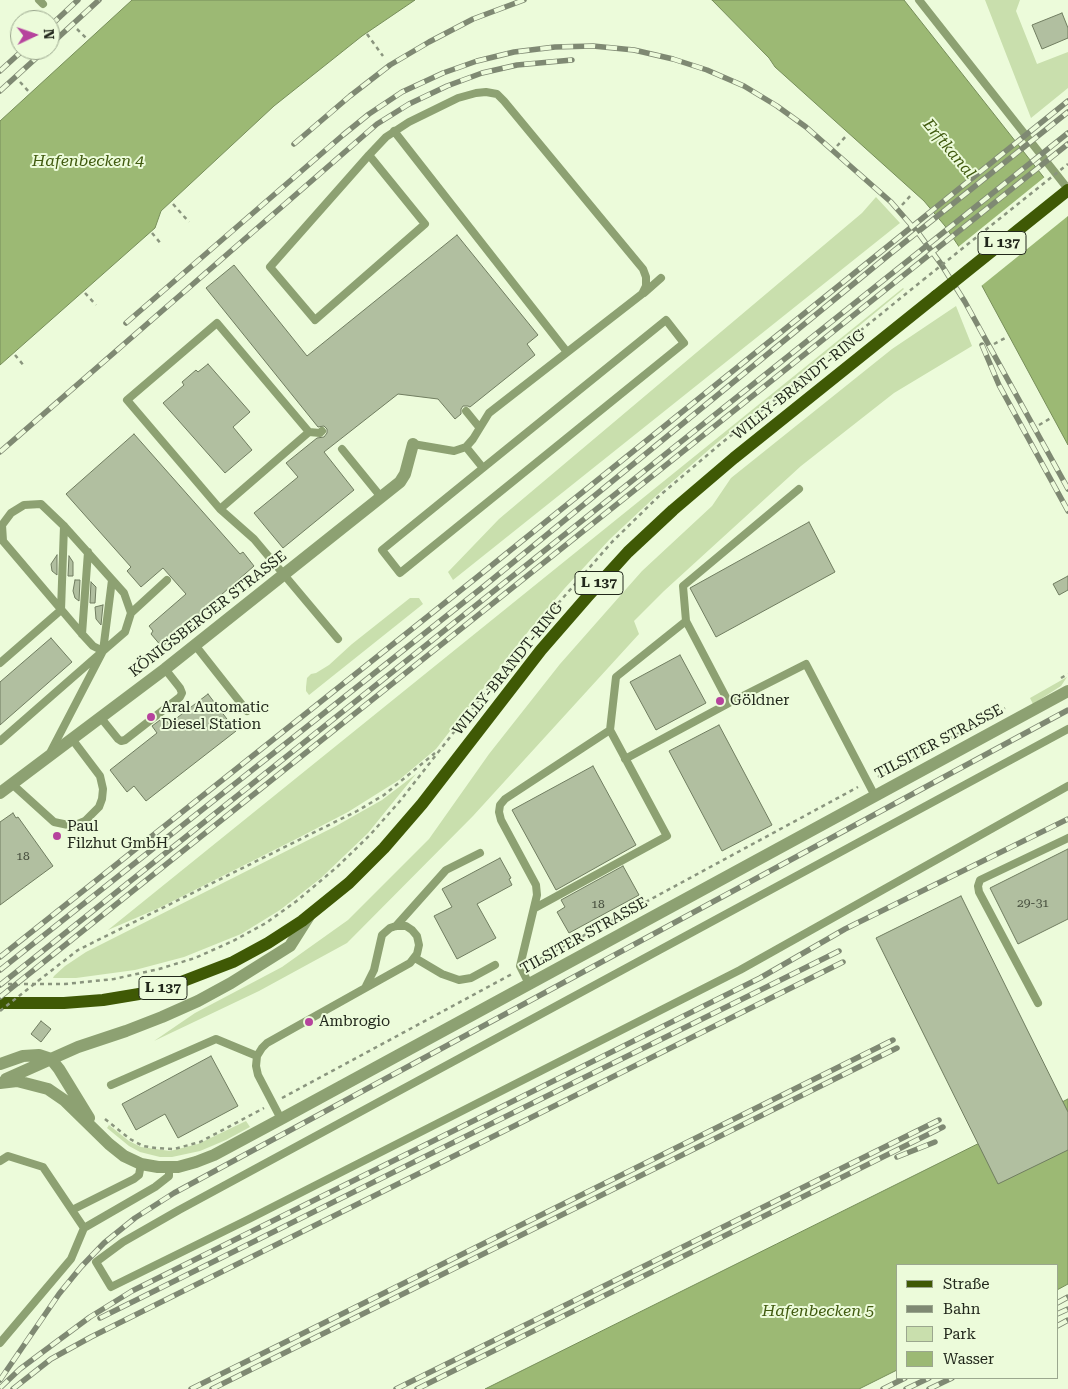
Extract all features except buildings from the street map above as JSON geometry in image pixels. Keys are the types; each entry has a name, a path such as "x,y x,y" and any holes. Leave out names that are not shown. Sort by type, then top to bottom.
{"main road":[{"name":"WILLY-BRANDT-RING","path":"0,1003 64,1003 103,1000 168,987 233,962 268,944 309,916 349,883 422,804 541,650 628,552 673,510 734,458 1068,189"}],"street":[{"name":"KÖNIGSBERGER STRASSE","path":"0,793 196,645 400,482 405,474 414,444"},
{"name":"TILSITER STRASSE","path":"0,1082 17,1081 48,1089 64,1100 109,1144 124,1156 141,1164 158,1167 178,1167 196,1162 281,1119 1068,691"},
{"name":"TILSITER STRASSE","path":"0,1082 78,1047 162,1017 223,987 290,946 309,916"},
{"path":"0,1064 23,1056 39,1056 51,1059"},
{"name":"TILSITER STRASSE","path":"51,1059 86,1114 109,1144"}],"lane":[{"path":"919,0 1068,189"},
{"path":"369,155 425,224 315,320 270,267 369,155 386,137 409,122 458,98 486,92 497,94 504,101 643,269 646,277 646,286 642,294"},
{"path":"394,131 567,352"},
{"path":"414,444 454,451 466,447 489,413 661,278"},
{"path":"666,320 684,343 400,573 382,550 483,468 666,320"},
{"path":"322,431 320,433 309,432 217,324 127,400 220,509 254,540 285,574 338,640"},
{"path":"466,411 479,427"},
{"path":"220,509 309,432"},
{"path":"466,447 483,468"},
{"path":"342,449 381,497"},
{"path":"730,703 686,621 683,586 799,489"},
{"path":"103,651 93,646 3,542 2,525 10,513 24,505 41,504 64,526 124,593 131,613"},
{"path":"0,663 61,610 64,526"},
{"path":"82,634 88,552"},
{"path":"48,758 103,651 112,580"},
{"path":"0,741 125,632 131,613 167,580"},
{"path":"534,908 667,836 610,730 616,677 686,621"},
{"path":"196,645 247,711"},
{"path":"625,759 806,664 875,796"},
{"path":"101,718 118,739 121,741 125,740 180,697 182,693 180,688 165,669"},
{"path":"1068,729 179,1210 123,1242 96,1262 111,1287 740,970 1068,786"},
{"path":"529,984 520,966 537,895 536,885 501,820 500,805 505,799 610,730"},
{"path":"12,784 54,822 73,826 85,821 99,807 103,789 100,776 72,739"},
{"path":"1038,1003 979,892 978,886 980,880 1068,838"},
{"path":"396,926 446,870 480,853"},
{"path":"281,1119 258,1075 256,1066 257,1056 267,1043 415,958 419,945 417,936 409,928 402,925 396,926 390,928 382,935 375,964 366,986"},
{"path":"415,958 442,974 459,980 471,978 495,965"},
{"path":"111,1085 216,1039 257,1056"},
{"path":"0,1161 8,1156 43,1167 84,1228"},
{"path":"72,1210 134,1179 139,1174 141,1164"},
{"path":"0,1343 71,1259 84,1228 155,1187 169,1176 169,1167"}],"path":[{"path":"77,28 88,40"},
{"path":"367,34 383,56"},
{"path":"20,82 30,93"},
{"path":"837,146 847,135"},
{"path":"923,280 1068,164"},
{"path":"902,205 912,194"},
{"path":"173,204 189,222"},
{"path":"152,233 162,245"},
{"path":"85,293 96,305"},
{"path":"994,344 1007,337"},
{"path":"15,355 25,367"},
{"path":"1039,425 1051,418"},
{"path":"1056,680 1068,674"},
{"path":"102,1117 130,1139 143,1146 174,1148 200,1142 1007,707"},
{"path":"0,984 65,984 114,979 159,969 195,958 233,941 266,923 338,867 394,808 442,747 384,795 357,811 78,950 38,981 0,1011"}],"green space":[{"path":"985,0 1020,0 1016,11 1037,64 1068,52 1068,88 1031,118"},
{"path":"876,197 900,223 453,580 448,572 499,519 862,213"},
{"path":"903,288 712,447 610,539 564,589 522,639 436,749 399,780 348,812 300,837 159,908 108,930"},
{"path":"956,306 972,346 894,393 801,466 664,591 634,621 639,634 473,816 347,943 259,991 154,1041 195,1013 282,967 348,920 429,839 489,754 560,664 642,571 712,506 731,478 892,349"},
{"path":"410,598 419,598 423,604 309,695 306,687 307,678 311,674 329,665 352,644"},
{"path":"1067,677 1061,686 1033,704 1030,698"},
{"path":"416,774 368,833 321,878 280,910 241,934 184,957 135,970 76,978 53,978 65,966 86,952 336,826 382,800"},
{"path":"246,1121 250,1127 226,1140 200,1151 172,1157 160,1157 140,1152 129,1146 107,1128 109,1125 129,1141 141,1147 170,1151 198,1144"}],"water":[{"name":"Hafenbecken 4","path":"132,0 415,0 362,36 274,106 161,211 155,228 0,365 0,121"},
{"name":"Erftkanal","path":"712,0 904,0 1068,208 1068,445 968,260 945,226 924,201 775,67 769,58"},
{"name":"Hafenbecken 5","path":"1068,1099 1068,1284 1058,1289 1058,1264 896,1264 896,1370 859,1389 485,1389"}],"pier":[{"path":"1046,176 1068,204 1068,216 980,287 957,248"}],"railway":[{"path":"60,17 78,0"},
{"path":"60,36 99,0"},
{"path":"294,144 390,65 473,19 524,0"},
{"path":"126,323 343,135 369,114 402,92 443,73 477,61 514,52 555,47 593,46 634,50 673,59 707,70 744,86 777,106 806,127 891,202 919,234 965,302 1068,489"},
{"path":"0,71 12,60"},
{"path":"0,91 34,60"},
{"path":"0,452 377,124 409,104 447,86 482,73 517,65 572,60"},
{"path":"0,957 476,578 1068,101"},
{"path":"0,970 483,587 890,254 1068,112"},
{"path":"0,985 1068,133"},
{"path":"0,997 1068,144"},
{"path":"982,345 999,385 1068,511"},
{"path":"0,1380 59,1294 81,1267 104,1243 135,1218 174,1193 1068,710"},
{"path":"0,1388 20,1369 90,1317 132,1291 760,978 845,929 1068,819"},
{"path":"100,1318 839,951"},
{"path":"13,1389 51,1359 91,1337 843,962"},
{"path":"191,1389 893,1040"},
{"path":"212,1389 897,1048"},
{"path":"396,1389 939,1120"},
{"path":"417,1389 943,1127"},
{"path":"897,1157 935,1142"},
{"path":"1058,1302 1068,1297"},
{"path":"1058,1314 1068,1309"},
{"path":"1058,1325 1068,1320"},
{"path":"883,1389 903,1379"},
{"path":"906,1389 927,1379"},
{"path":"929,1389 950,1379"}],"place":[{"name":"Göldner","path":"720,701"},
{"name":"Aral Automatic Diesel Station","path":"151,717"},
{"name":"Paul Filzhut GmbH","path":"57,836"},
{"name":"Ambrogio","path":"309,1022"}]}
